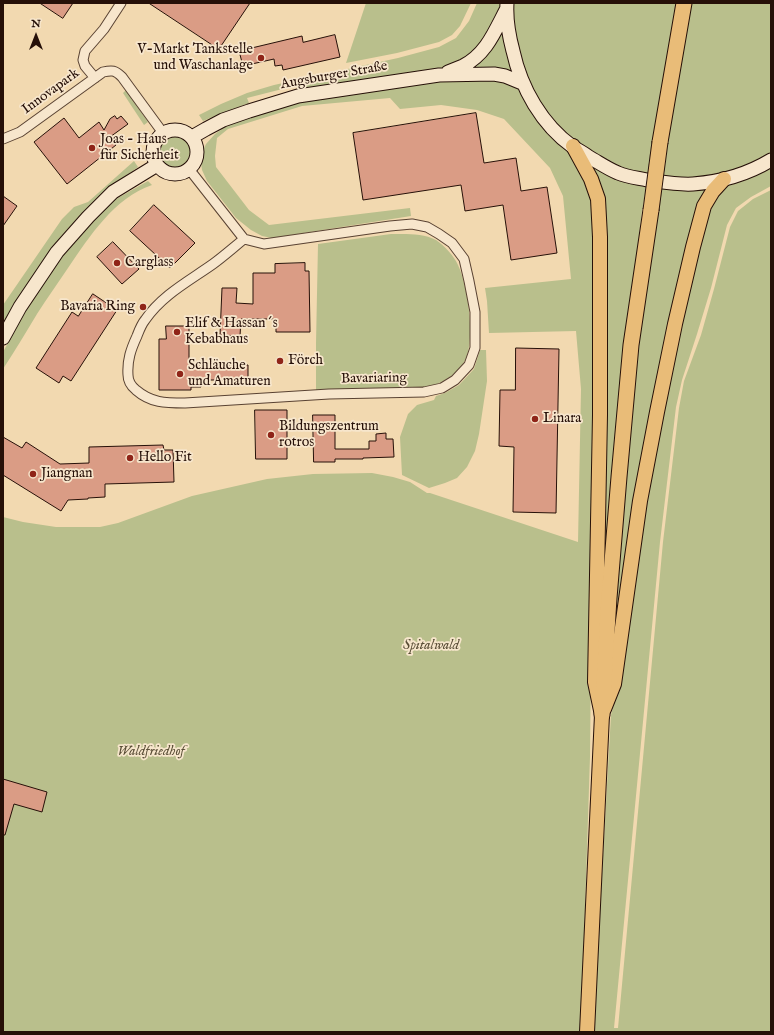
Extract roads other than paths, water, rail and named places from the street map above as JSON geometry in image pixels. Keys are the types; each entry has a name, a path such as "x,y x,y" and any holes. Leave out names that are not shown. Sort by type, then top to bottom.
{"highway":[{"path":"602,715 609,598 623,430 632,345 660,142 684,3"}],"main road":[{"name":"Augsburger Straße","path":"440,76 462,66 476,57 488,45 507,7"},
{"path":"507,7 510,39 522,83 545,119 560,135 573,146 601,164 618,173 636,178 660,182 692,184 724,179 748,171 771,160"},
{"name":"Augsburger Straße","path":"192,137 223,120 298,96 440,76 494,74 505,76 522,83"},
{"path":"178,129 186,132 192,137 196,145 197,154 194,163 189,169 178,174 172,174 161,169 157,165 153,157 153,148 156,139 163,133 178,129"},
{"path":"573,146 591,179 598,198 600,237 600,415 595,682 602,715 587,1032"},
{"path":"3,338 20,307 57,252 88,217 114,192 157,165"},
{"path":"602,715 614,684 640,501 675,324 704,206 713,191 724,179"}],"street":[{"name":"Innovapark","path":"95,78 85,66 83,60 85,51 104,29 121,3"},
{"name":"Innovapark","path":"3,139 20,132 103,72 110,71 117,72 136,95 163,133"},
{"path":"189,169 244,239"},
{"name":"Bavariaring","path":"412,224 428,227 452,243 464,259 475,312 475,348 468,365 455,380 442,388 424,392 329,394 171,403 154,401 144,397 128,380 127,365 131,346 144,320 156,306 175,289 213,264 244,239 264,244 390,226 412,224"}],"place":[{"name":"V-Markt Tankstelle und Waschanlage","path":"261,58"},
{"name":"Joas - Haus für Sicherheit","path":"92,148"},
{"name":"Carglass","path":"117,263"},
{"name":"Bavaria Ring","path":"143,307"},
{"name":"Elif & Hassan´s Kebabhaus","path":"177,332"},
{"name":"Förch","path":"280,361"},
{"name":"Schläuche und Amaturen","path":"180,374"},
{"name":"Linara","path":"535,419"},
{"name":"Bildungszentrum rotros","path":"271,435"},
{"name":"Hello Fit","path":"130,458"},
{"name":"Jiangnan","path":"33,474"}],"park label":[{"name":"Spitalwald","path":"431,646"},
{"name":"Waldfriedhof","path":"151,752"}]}
